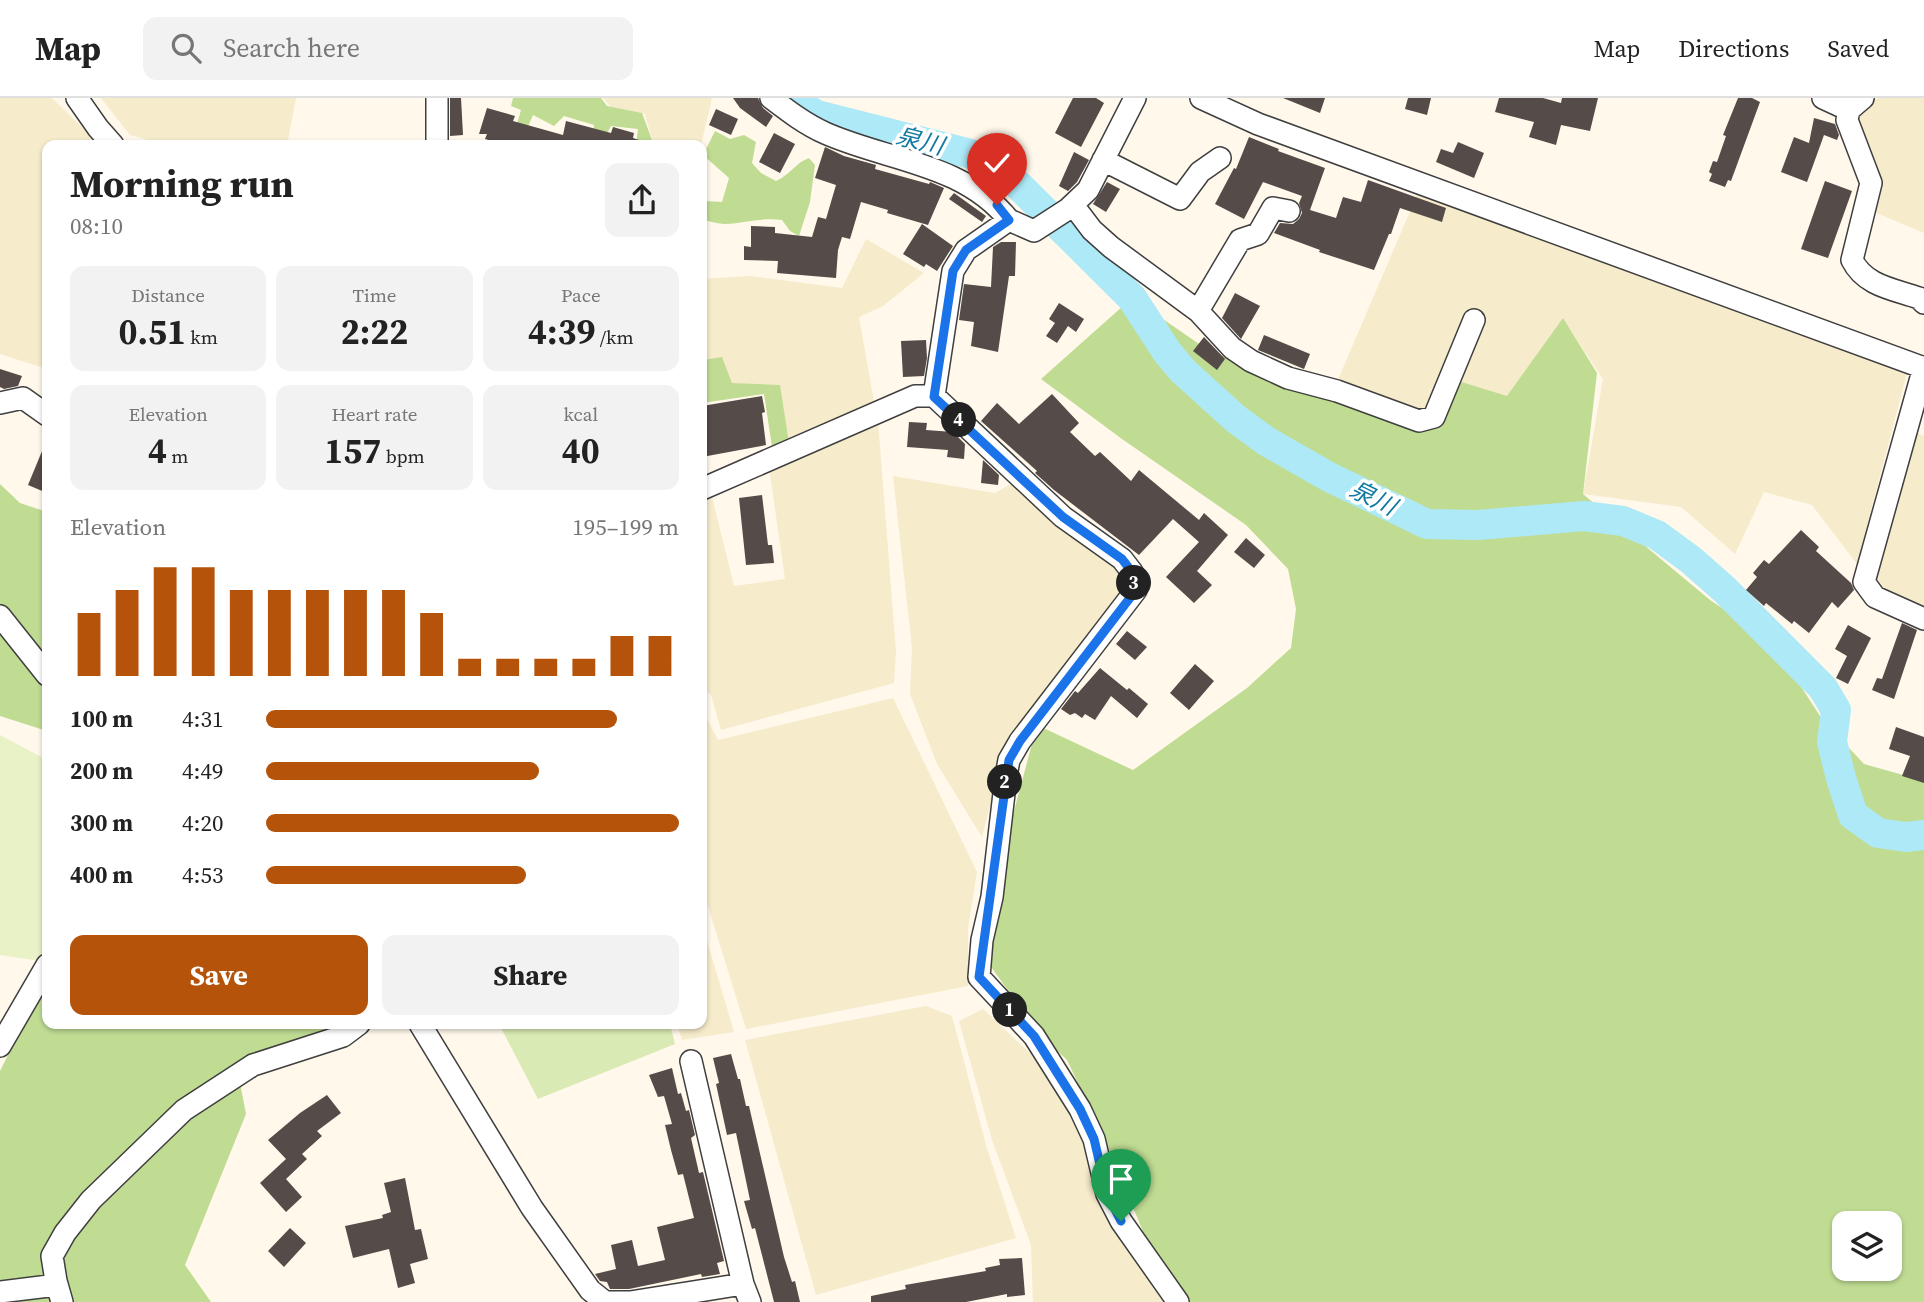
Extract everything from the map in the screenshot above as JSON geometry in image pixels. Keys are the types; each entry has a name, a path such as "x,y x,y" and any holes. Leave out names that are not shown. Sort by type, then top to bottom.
{"street":[{"path":"77,98 109,140"},
{"path":"437,140 438,98"},
{"path":"771,98 795,117 825,133 942,170 997,205 1009,220 1034,231 1070,207 1088,190 1135,98"},
{"path":"1201,98 1258,124 1924,367 1864,582 1875,597 1924,619"},
{"path":"1823,98 1856,104 1847,120 1871,183 1852,260 1866,279 1919,298 1924,303"},
{"path":"1103,160 1180,199 1200,173 1220,158"},
{"path":"1070,207 1111,247 1198,311 1232,348 1251,361 1288,378 1337,391 1419,421 1434,417 1474,320"},
{"path":"1198,311 1240,240 1258,234 1273,208 1289,211"},
{"path":"934,397 953,271 966,250 1009,220"},
{"path":"707,487 915,396 934,397 1063,517 1122,559 1132,572 1136,590 1020,741 1009,760 979,977 1034,1036 1080,1109 1094,1139 1107,1194 1121,1221 1178,1302"},
{"path":"0,403 23,398 42,411"},
{"path":"0,616 42,669"},
{"path":"0,1045 42,974"},
{"path":"0,1292 59,1293 52,1256 65,1233 90,1200 184,1110 253,1065 343,1036 352,1029"},
{"path":"423,1029 532,1208 590,1290 605,1302 747,1293 691,1061"}],"shaded area":[{"path":"0,98 52,98 95,140 42,140 42,367 0,354"},
{"path":"101,98 296,98 288,140 148,140 130,135"},
{"path":"603,98 712,98 702,140 652,140 645,114 611,107"},
{"path":"1877,98 1924,98 1924,233 1860,206 1852,120"},
{"path":"1417,195 1594,251 1907,373 1857,564 1812,505 1764,492 1735,554 1681,507 1583,494 1603,379 1563,319 1507,397 1455,380 1419,419 1337,382"},
{"path":"866,239 924,273 883,306 859,317 874,402 789,443 776,386 732,383 722,358 707,359 707,279 750,276 842,288"},
{"path":"878,421 896,652 894,683 721,730 711,695 707,692 707,499 712,497 734,586 785,579 769,467"},
{"path":"1912,431 1924,436 1924,613 1869,582"},
{"path":"893,476 995,493 1016,481 1116,564 1126,579 1120,598 1001,763 982,837 937,764 910,694 912,648"},
{"path":"893,698 977,872 968,928 968,986 746,1029 707,903 707,719 718,740"},
{"path":"707,941 734,1032 682,1040 679,1029 707,1029"},
{"path":"926,1006 952,1016 986,1145 1016,1238 816,1295 745,1040"},
{"path":"983,1009 1066,1087 1099,1198 1163,1302 1033,1302 1031,1245 992,1140 959,1021"}],"green space":[{"path":"513,98 601,98 607,106 642,113 652,140 637,140 638,129 611,126 604,140 592,140 594,125 564,116 554,126 533,115 522,140 512,140 521,110 511,106"},
{"path":"715,131 730,139 744,135 756,142 752,163 761,173 776,181 809,158 815,165 810,202 799,236 790,231 782,220 725,224 707,221 707,201 722,202 729,178 707,159 707,147"},
{"path":"1132,298 1208,350 1319,394 1433,426 1455,380 1507,396 1563,318 1597,373 1583,494 1710,600 1772,642 1822,719 1864,764 1914,778 1924,778 1924,1302 1183,1302 1149,1246 1109,1149 1067,1060 1038,1032 986,960 1002,856 1037,725 1133,770 1247,688 1291,648 1296,609 1288,569 1246,525 1041,379"},
{"path":"722,357 732,383 780,385 789,443 772,447 764,394 707,402 707,359"},
{"path":"0,484 20,503 42,510 42,729 0,716"},
{"path":"0,735 42,757 42,959 41,961 0,955"},
{"path":"42,995 42,1029 338,1029 236,1062 246,1114 185,1265 211,1302 0,1302 0,1071 26,1019"},
{"path":"502,1029 671,1029 675,1044 538,1099"}],"building":[{"path":"450,98 461,98 463,135 450,136"},
{"path":"733,98 758,98 763,108 773,116 766,127 740,108"},
{"path":"1073,98 1096,98 1104,103 1081,147 1055,133"},
{"path":"1283,98 1325,98 1320,113"},
{"path":"1408,98 1431,98 1427,115 1405,109"},
{"path":"1499,98 1543,98 1561,103 1562,98 1598,98 1590,131 1561,125 1556,145 1529,137 1534,122 1495,112"},
{"path":"1738,98 1752,98 1760,102 1731,181 1728,180 1725,187 1709,181 1712,174 1709,172 1713,161 1717,162 1726,136 1723,135"},
{"path":"487,108 515,116 513,121 563,135 566,121 611,133 613,127 634,133 633,138 639,140 488,140 485,139 487,134 479,134"},
{"path":"716,109 738,119 731,135 709,125"},
{"path":"1814,118 1835,124 1839,135 1837,140 1824,135 1807,182 1781,172 1794,137 1809,143"},
{"path":"774,133 795,144 780,173 759,162"},
{"path":"1249,137 1325,168 1310,210 1336,218 1343,197 1361,202 1368,180 1446,208 1442,222 1400,208 1374,270 1319,252 1320,250 1274,233 1280,223 1293,224 1299,219 1302,213 1299,203 1302,196 1263,182 1244,219 1215,204 1234,168 1236,169"},
{"path":"1458,142 1484,153 1474,178 1436,162 1441,149 1453,153"},
{"path":"825,147 844,156 876,165 875,169 944,188 928,225 861,202 850,239 842,237 836,278 777,273 778,261 744,260 744,246 751,247 751,226 775,227 775,233 812,237 818,217 826,219 836,185 815,178"},
{"path":"1074,152 1089,160 1077,182 1068,191 1059,186"},
{"path":"1825,181 1852,191 1828,258 1801,249"},
{"path":"1107,182 1120,189 1106,212 1093,204"},
{"path":"954,193 986,216 982,222 949,199"},
{"path":"922,224 953,246 937,271 926,264 924,267 903,254"},
{"path":"1001,242 1016,242 1015,276 1009,276 998,352 971,346 974,322 959,320 964,284 991,287 993,247"},
{"path":"1235,293 1260,306 1241,339 1222,318"},
{"path":"1059,303 1084,319 1076,332 1068,326 1057,343 1046,336 1055,323 1049,319"},
{"path":"1264,335 1310,354 1304,369 1258,350"},
{"path":"1204,337 1225,359 1217,370 1193,351"},
{"path":"926,340 924,376 903,377 901,341"},
{"path":"0,369 22,376 18,386 4,389 0,387"},
{"path":"1052,394 1079,423 1070,432 1095,456 1100,452 1131,481 1139,470 1199,520 1204,513 1228,535 1197,571 1212,585 1194,603 1166,577 1199,542 1173,519 1139,555 1054,490 1035,473 1037,471 981,421 997,403 1019,424"},
{"path":"762,396 766,445 707,456 707,405"},
{"path":"909,422 927,423 926,430 953,432 965,444 964,459 947,457 948,450 907,447"},
{"path":"42,451 42,491 28,485"},
{"path":"983,460 999,475 998,485 981,483"},
{"path":"762,495 768,545 772,545 774,563 746,565 739,498"},
{"path":"1801,530 1819,547 1816,551 1851,583 1854,590 1838,608 1832,602 1809,633 1794,621 1792,624 1766,603 1764,606 1746,590 1757,577 1753,573 1764,560 1769,564"},
{"path":"1246,538 1265,555 1254,568 1234,552"},
{"path":"1902,623 1917,630 1894,699 1872,690 1877,678 1882,679"},
{"path":"1848,625 1871,638 1848,684 1836,678 1847,656 1835,649"},
{"path":"1127,631 1147,647 1135,660 1116,644"},
{"path":"1195,664 1214,681 1189,710 1170,693"},
{"path":"1100,668 1148,704 1137,718 1111,696 1095,720 1085,714 1082,718 1075,713 1070,715 1061,709 1075,691 1078,693"},
{"path":"1896,727 1924,737 1924,783 1902,776 1910,756 1889,749"},
{"path":"731,1054 746,1106 749,1106 784,1257 792,1282 795,1281 800,1302 774,1302 755,1228 752,1229 744,1201 750,1200 736,1133 727,1135 713,1058"},
{"path":"672,1068 678,1094 681,1093 686,1111 689,1110 695,1135 691,1138 699,1173 703,1172 724,1261 717,1263 720,1274 702,1277 701,1274 629,1289 610,1289 607,1282 600,1281 595,1274 616,1269 611,1245 632,1240 638,1266 665,1260 657,1227 694,1218 683,1174 678,1175 671,1150 665,1125 672,1124 664,1096 658,1097 649,1075"},
{"path":"327,1095 341,1113 317,1131 322,1136 302,1154 307,1159 286,1179 302,1197 286,1212 260,1183 286,1159 268,1140"},
{"path":"405,1178 415,1230 421,1229 428,1259 410,1264 415,1283 398,1288 389,1249 353,1258 345,1226 383,1218 382,1215 391,1212 384,1183"},
{"path":"290,1228 306,1243 284,1267 268,1251"},
{"path":"1022,1258 1025,1295 1007,1297 1007,1294 966,1302 871,1302 871,1296 906,1289 905,1285 986,1271 985,1268 1000,1265 999,1259"}],"waterway":[{"name":"泉川","path":"786,98 817,115 971,154 1013,180 1132,298 1167,352 1183,371 1236,419 1266,441 1329,477 1427,524 1478,525 1584,516 1623,521 1657,535 1724,589 1823,688 1836,710 1832,742 1853,815 1878,833 1906,837 1924,835"}],"route":[{"path":"997,205 1009,220 966,250 953,271 934,397 1063,517 1122,559 1132,572 1136,590 1020,741 1009,760 979,977 1034,1036 1080,1109 1094,1139 1107,1194 1121,1221"}]}
